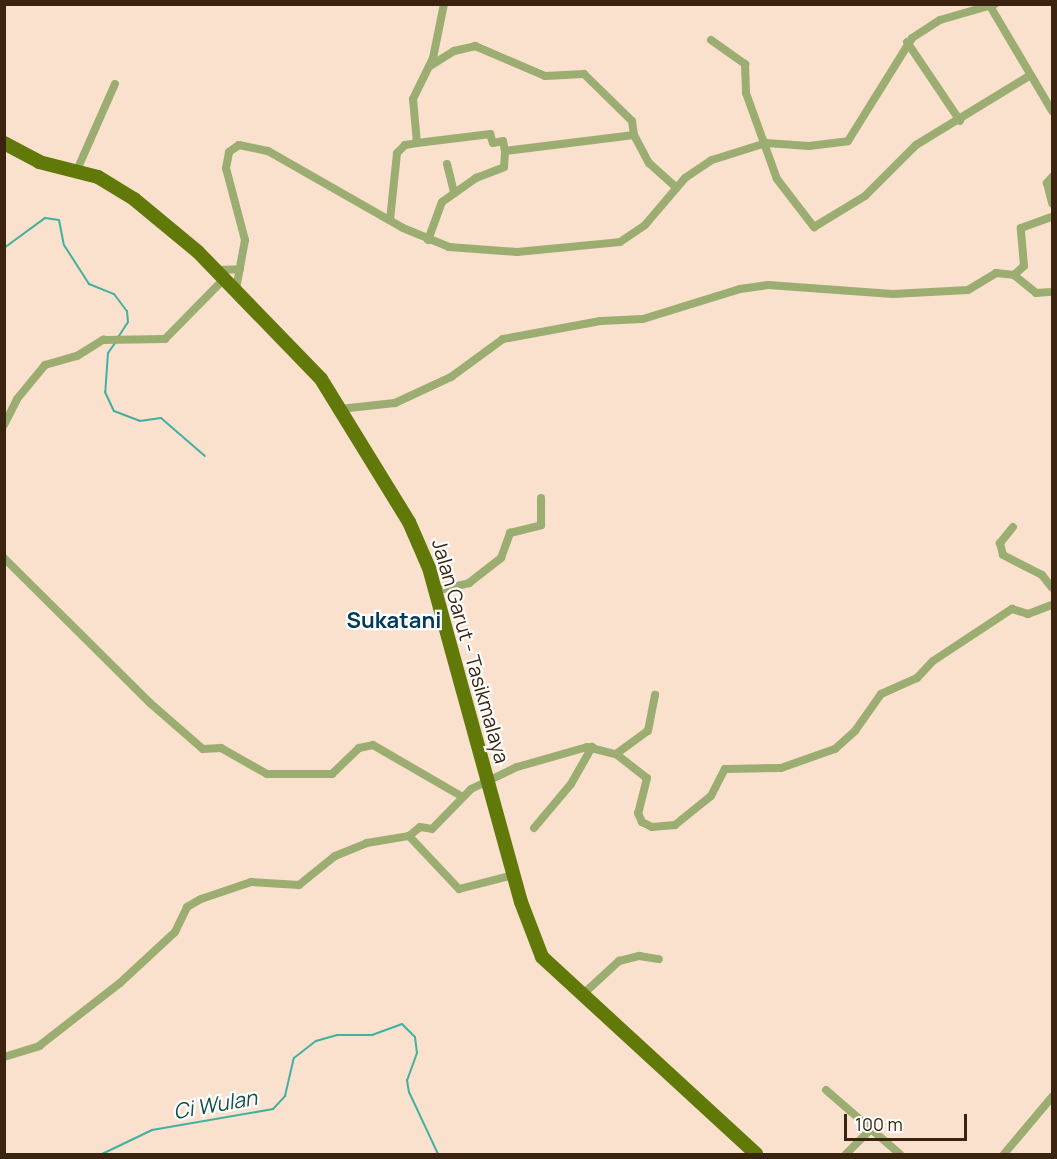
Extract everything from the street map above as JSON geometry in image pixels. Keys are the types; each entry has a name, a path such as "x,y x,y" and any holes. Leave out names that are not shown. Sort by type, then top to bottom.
{"main road":[{"name":"Jalan Garut - Tasikmalaya","path":"4,143 39,162 77,170 107,181 135,199 221,274 321,380 409,522 435,591 513,875 542,957 580,997 756,1155"}],"street":[{"path":"417,143 413,99 430,66 444,4"},
{"path":"236,289 245,240 226,168 229,152 239,145 268,151 428,240 449,247 517,252 620,242 645,225 676,187 712,160 766,144 809,146 848,141 907,42 940,20 993,5 1029,76 1053,111"},
{"path":"711,40 745,64 746,93 777,179 814,227 865,196 916,145 960,121 1029,76"},
{"path":"907,42 960,121"},
{"path":"430,66 454,51 475,46 545,76 584,74 632,121 634,135 649,163 676,187"},
{"path":"77,170 115,84"},
{"path":"390,220 398,153 405,145 490,134 493,143 503,141 504,167 476,178 442,202 428,240"},
{"path":"505,151 634,135"},
{"path":"447,164 454,193"},
{"path":"1053,177 1047,183 1053,203"},
{"path":"1014,276 1024,266 1021,228 1053,218"},
{"path":"4,425 39,370 77,356 97,341 124,337 165,339 221,274 240,269"},
{"path":"340,409 395,403 451,377 503,339 600,321 644,319 740,289 768,285 893,294 968,290 988,274 1014,276 1029,290 1053,292"},
{"path":"435,591 469,583 501,558 510,533 541,525 540,498"},
{"path":"1013,527 1000,543 1003,555 1042,574 1053,588"},
{"path":"4,558 150,703 203,749 221,748 267,774 332,774 359,748 373,745 460,796"},
{"path":"4,1057 39,1046 120,982 175,932 189,904 251,882 297,886 335,856 367,843 409,836 420,827 434,828 460,796 518,767 592,747 616,754 648,780 638,813 642,822 652,827 675,825 711,796 724,769 781,768 835,749 855,731 881,694 917,678 933,662 1012,609 1028,614 1053,605"},
{"path":"616,754 648,731 655,695"},
{"path":"534,828 571,784 592,747"},
{"path":"409,836 459,889 513,875"},
{"path":"580,997 619,961 639,956 659,959"},
{"path":"826,1090 869,1131 900,1155"},
{"path":"1004,1155 1053,1097"},
{"path":"846,1155 869,1131"}],"waterway":[{"path":"4,248 45,218 59,220 64,245 89,284 114,294 127,311 128,322 119,336"},
{"path":"115,343 108,353 105,392 114,411 140,421 161,418 205,456"},
{"name":"Ci Wulan","path":"102,1154 152,1130 273,1109 285,1096 294,1058 316,1041 337,1035 372,1035 402,1024 415,1037 417,1053 407,1080 409,1092 438,1154"}],"district":[{"name":"Sukatani","path":"394,621"}]}
